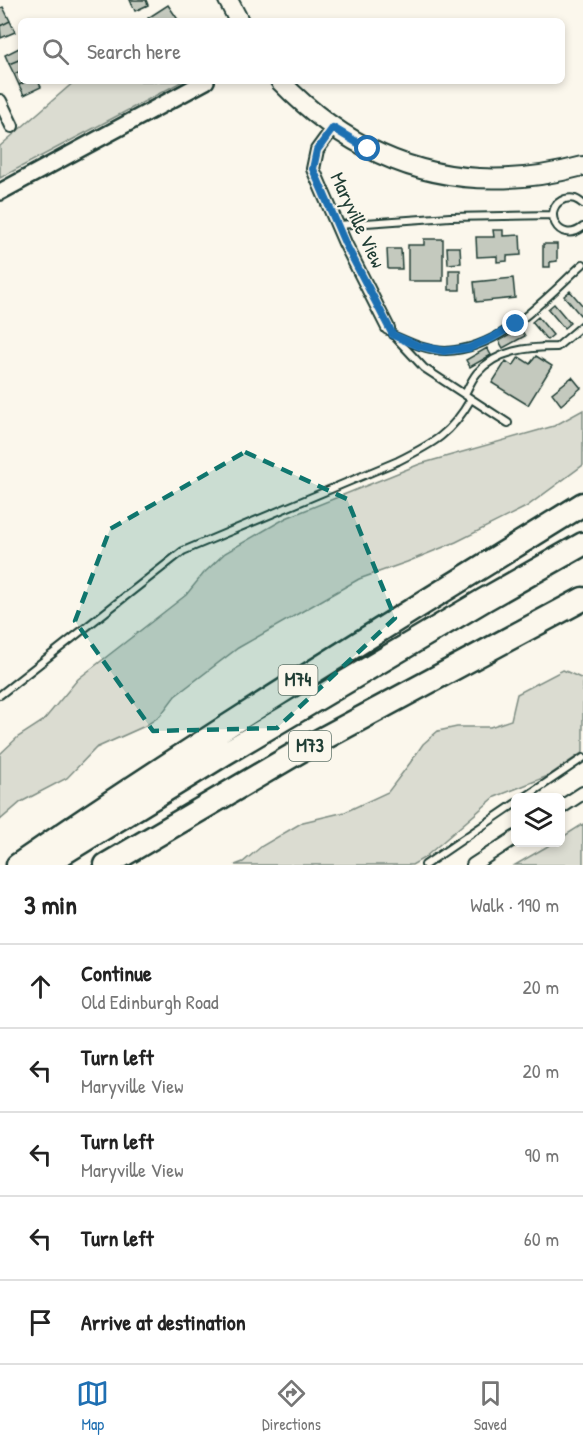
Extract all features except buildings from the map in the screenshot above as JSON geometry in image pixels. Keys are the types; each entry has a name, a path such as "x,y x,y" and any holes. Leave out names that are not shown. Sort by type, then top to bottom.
{"highway":[{"name":"M74","path":"18,865 114,799 299,679 583,504"},
{"name":"M74","path":"44,865 234,748 583,544"},
{"name":"M73","path":"106,865 300,752 583,601"}],"main road":[{"path":"228,0 237,18"},
{"path":"283,84 311,112 333,128 388,159 453,175 482,179 540,176 583,166"}],"street":[{"path":"0,192 200,84"},
{"path":"0,101 12,126"},
{"name":"Maryville View","path":"333,128 317,150 313,169 391,331"},
{"path":"565,805 583,793"},
{"path":"473,865 511,840"}],"lane":[{"path":"583,204 574,198 562,200 555,207 553,215 557,226 564,232 576,232 583,227"},
{"path":"338,225 450,217 553,215"},
{"path":"391,331 419,346 444,351 469,348 516,324 583,264"},
{"path":"465,394 477,373 505,352 557,347 583,325"},
{"path":"391,331 424,368 508,423"},
{"path":"0,696 183,551 425,448 459,420 471,399"},
{"path":"531,793 583,758"},
{"path":"425,865 511,806"}],"highlighted area":[{"path":"245,452 347,499 395,618 277,728 153,731 75,621 110,529"}],"shaded area":[{"path":"72,84 177,84 0,178 0,146"},
{"path":"583,410 583,465 526,507 456,542 359,579 238,648 175,696 160,716 145,726 96,748 67,778 21,802 0,820 0,754 18,737 43,721 78,679 186,595 225,553 286,518 420,464 554,426"},
{"path":"563,670 583,679 583,752 548,776 495,797 424,858 412,865 235,865 303,822 345,812 388,792 423,744 438,731 457,727 490,727 511,720 517,694"},
{"path":"583,824 583,865 515,865 546,847 565,847 565,835"}],"route":[{"path":"368,149 333,128 317,150 313,169 345,243 393,335 419,346 444,351 469,348 516,324"}]}
